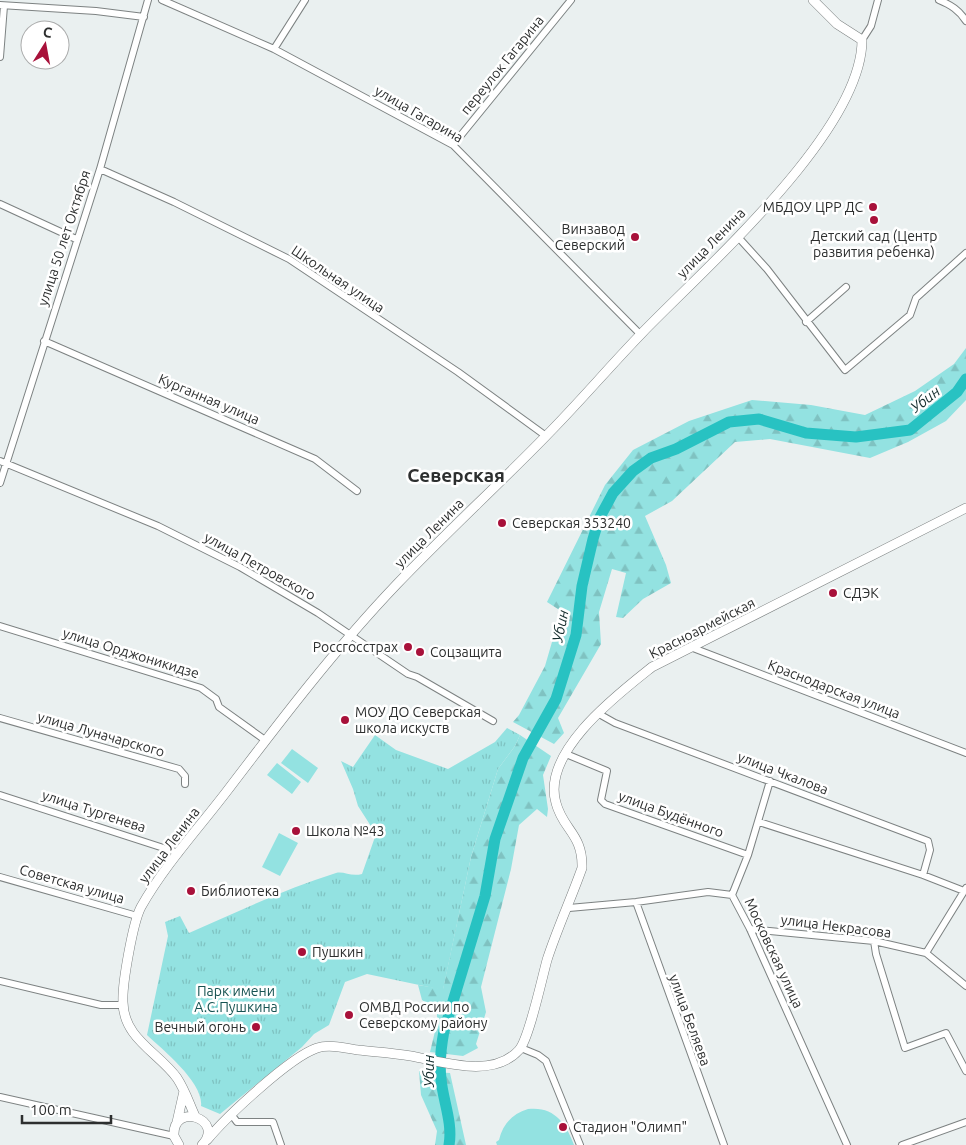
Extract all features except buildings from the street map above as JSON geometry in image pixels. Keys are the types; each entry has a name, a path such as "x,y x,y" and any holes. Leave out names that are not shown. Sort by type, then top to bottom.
{"street":[{"name":"улица 50 лет Октября","path":"0,484 3,462 100,169 123,81 148,0"},
{"name":"улица Гагарина","path":"162,0 274,49 453,145 640,335"},
{"path":"274,49 305,0"},
{"name":"переулок Гагарина","path":"453,145 571,0"},
{"path":"813,0 837,24 862,40"},
{"name":"улица Ленина","path":"194,1116 176,1076 138,1040 127,1022 123,1005 137,916 145,901 265,740 351,634 399,582 546,436 640,335 738,237 788,183 815,148 849,92 860,65 862,40 871,26 878,0"},
{"path":"939,0 950,4 960,12 966,22"},
{"path":"0,57 2,5 96,11 144,18"},
{"name":"Школьная улица","path":"100,169 174,202 289,259 458,372 546,436"},
{"path":"0,204 76,239"},
{"path":"738,237 767,269 806,322 845,370 910,315 916,298 966,253"},
{"path":"806,322 846,288"},
{"name":"Курганная улица","path":"44,341 315,459 357,491"},
{"name":"улица Петровского","path":"3,462 158,526 240,567 351,634 365,647 408,674 417,677 493,721"},
{"name":"Красноармейская","path":"521,1048 548,959 569,908 582,868 582,853 579,843 555,800 553,784 559,764 566,754 616,696 652,667 966,508"},
{"name":"улица Орджоникидзе","path":"0,626 201,688 216,699 218,707 265,740"},
{"name":"Краснодарская улица","path":"692,648 966,753"},
{"name":"улица Чкалова","path":"599,714 615,723 928,841 930,850 923,875"},
{"name":"улица Луначарского","path":"0,718 179,769 185,776 185,784"},
{"name":"улица Будённого","path":"566,754 607,771 601,800 605,804 748,855"},
{"path":"732,895 759,822 770,781"},
{"name":"улица Тургенева","path":"0,795 179,853"},
{"path":"759,822 965,890 926,953"},
{"name":"Советская улица","path":"0,877 137,916"},
{"name":"Московская улица","path":"569,908 636,902 708,892 732,895 750,929 847,1145"},
{"name":"улица Беляева","path":"636,902 724,1145"},
{"name":"улица Некрасова","path":"750,929 874,941 926,953 966,986"},
{"path":"874,941 876,954 905,1048 946,1033 966,1071"},
{"path":"0,980 101,1005 123,1005"},
{"path":"205,1142 231,1114 300,1056 318,1048 346,1048 450,1064 488,1066 506,1061 521,1048 538,1055 546,1061 580,1145"},
{"path":"0,1097 175,1141 176,1123 184,1091"},
{"path":"231,1114 237,1122 273,1122 281,1145"},
{"path":"176,1123 183,1117 194,1116 203,1121 208,1129 205,1142"},
{"path":"203,1121 224,1121"},
{"path":"902,1145 966,1122"}],"green space":[{"path":"966,348 966,400 946,421 908,442 870,458 770,439 735,442 672,501 645,516 666,565 671,583 643,599 623,618 616,617 626,573 612,569 599,612 601,644 558,718 564,733 554,744 513,722 519,715 545,666 561,611 547,602 605,485 633,450 689,421 752,400 811,405 865,415 915,391 954,364"},
{"name":"Парк имени А.С.Пушкина","path":"507,728 520,735 515,746 498,769 471,857 443,990 367,974 345,982 329,1025 314,1034 302,1047 220,1114 201,1106 196,1087 189,1077 147,1035 168,936 165,922 180,916 189,933 317,879 336,873 362,874 376,834 358,806 341,761 353,767 375,735 396,750 448,769 495,742"},
{"path":"520,735 551,756 543,775 548,809 547,817 537,809 519,825 511,869 481,987 486,1012 476,1044 478,1048 463,1056 430,1052 437,1023 437,1010 422,1000 418,985 443,989 471,857 498,769 515,746"},
{"path":"292,749 318,768 308,783 281,763"},
{"path":"277,763 301,782 292,794 267,775"},
{"path":"279,833 298,843 280,876 262,867"},
{"path":"419,1071 450,1073 466,1145 435,1145 437,1131 421,1095"},
{"path":"528,1109 545,1110 552,1113 563,1123 574,1145 497,1145 496,1142 499,1140 509,1120"}],"waterway":[{"name":"Убин","path":"449,1145 450,1128 440,1073 444,1031 485,896 495,839 523,758 556,699 576,635 582,586 593,539 599,519 613,493 633,471 651,458 676,449 729,422 759,419 806,433 856,437 910,430 957,392 966,379"}],"place":[{"name":"МБДОУ ЦРР ДС","path":"873,207"},
{"name":"Детский сад (Центр развития ребенка)","path":"874,220"},
{"name":"Винзавод Северский","path":"635,237"},
{"name":"Северская 353240","path":"502,523"},
{"name":"СДЭК","path":"833,593"},
{"name":"Россгосстрах","path":"408,647"},
{"name":"Соцзащита","path":"420,652"},
{"name":"МОУ ДО Северская школа искуств","path":"345,720"},
{"name":"Школа №43","path":"296,831"},
{"name":"Библиотека","path":"191,891"},
{"name":"Пушкин","path":"302,952"},
{"name":"ОМВД России по Северскому району","path":"349,1015"},
{"name":"Вечный огонь","path":"256,1027"},
{"name":"Стадион \"Олимп\"","path":"563,1127"}],"district":[{"name":"Северская","path":"456,475"}]}
